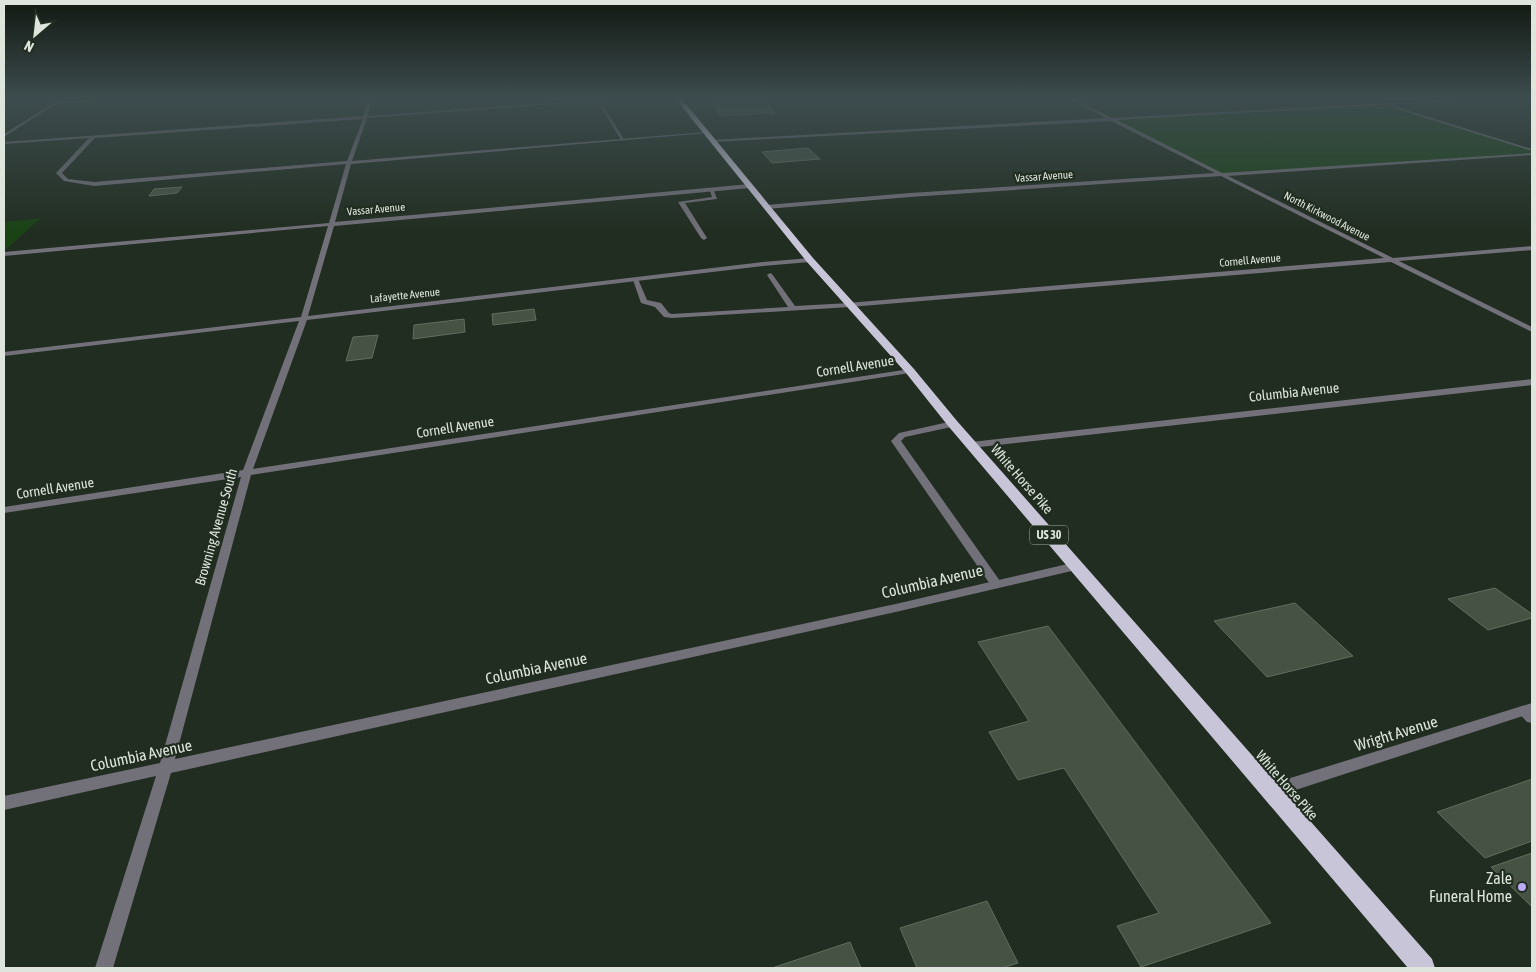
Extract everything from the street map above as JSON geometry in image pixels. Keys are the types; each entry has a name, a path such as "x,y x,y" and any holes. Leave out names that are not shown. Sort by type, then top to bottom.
{"highway":[{"name":"White Horse Pike","path":"713,143 810,260 910,371 971,445 1271,791 1417,967"}],"street":[{"path":"87,143 59,173 66,180 94,184 583,143"},
{"name":"Browning Avenue South","path":"104,968 166,767 247,472 304,318 356,143"},
{"name":"North Kirkwood Avenue","path":"1159,143 1532,330"},
{"path":"1505,143 1532,152"},
{"name":"Vassar Avenue","path":"766,207 910,195 1532,152"},
{"name":"Vassar Avenue","path":"4,254 750,186"},
{"path":"704,238 681,202 715,198 711,189"},
{"name":"Cornell Avenue","path":"636,280 644,301 658,305 667,315 672,316 850,305 1532,248"},
{"name":"Lafayette Avenue","path":"4,354 810,260"},
{"path":"770,275 793,308"},
{"name":"Cornell Avenue","path":"4,510 910,371"},
{"name":"Columbia Avenue","path":"971,445 1532,382"},
{"path":"953,424 902,435 896,442 996,584"},
{"name":"Columbia Avenue","path":"4,803 1076,566"},
{"name":"Wright Avenue","path":"1271,791 1529,712"}],"green space":[{"path":"1159,143 1511,143 1532,150 1532,154 1221,174"},
{"path":"41,218 4,251 4,222"}],"building":[{"path":"808,148 820,159 772,163 762,152"},
{"path":"182,187 177,193 149,196 154,189"},
{"path":"534,309 536,320 493,325 492,314"},
{"path":"464,319 465,332 413,339 414,325"},
{"path":"378,335 372,358 346,361 353,337"},
{"path":"1495,588 1532,614 1532,618 1488,630 1448,599"},
{"path":"1295,603 1353,656 1267,677 1214,621"},
{"path":"1048,626 1271,923 1141,967 1117,926 1159,913 1064,768 1018,780 989,732 1029,721 978,642"},
{"path":"1532,779 1532,841 1485,858 1437,812"},
{"name":"Zale Funeral Home","path":"1532,853 1532,907 1491,867"},
{"path":"987,901 1018,963 1002,968 917,968 900,928"},
{"path":"850,942 861,968 772,968"}],"place":[{"name":"Zale Funeral Home","path":"1522,887"}]}
